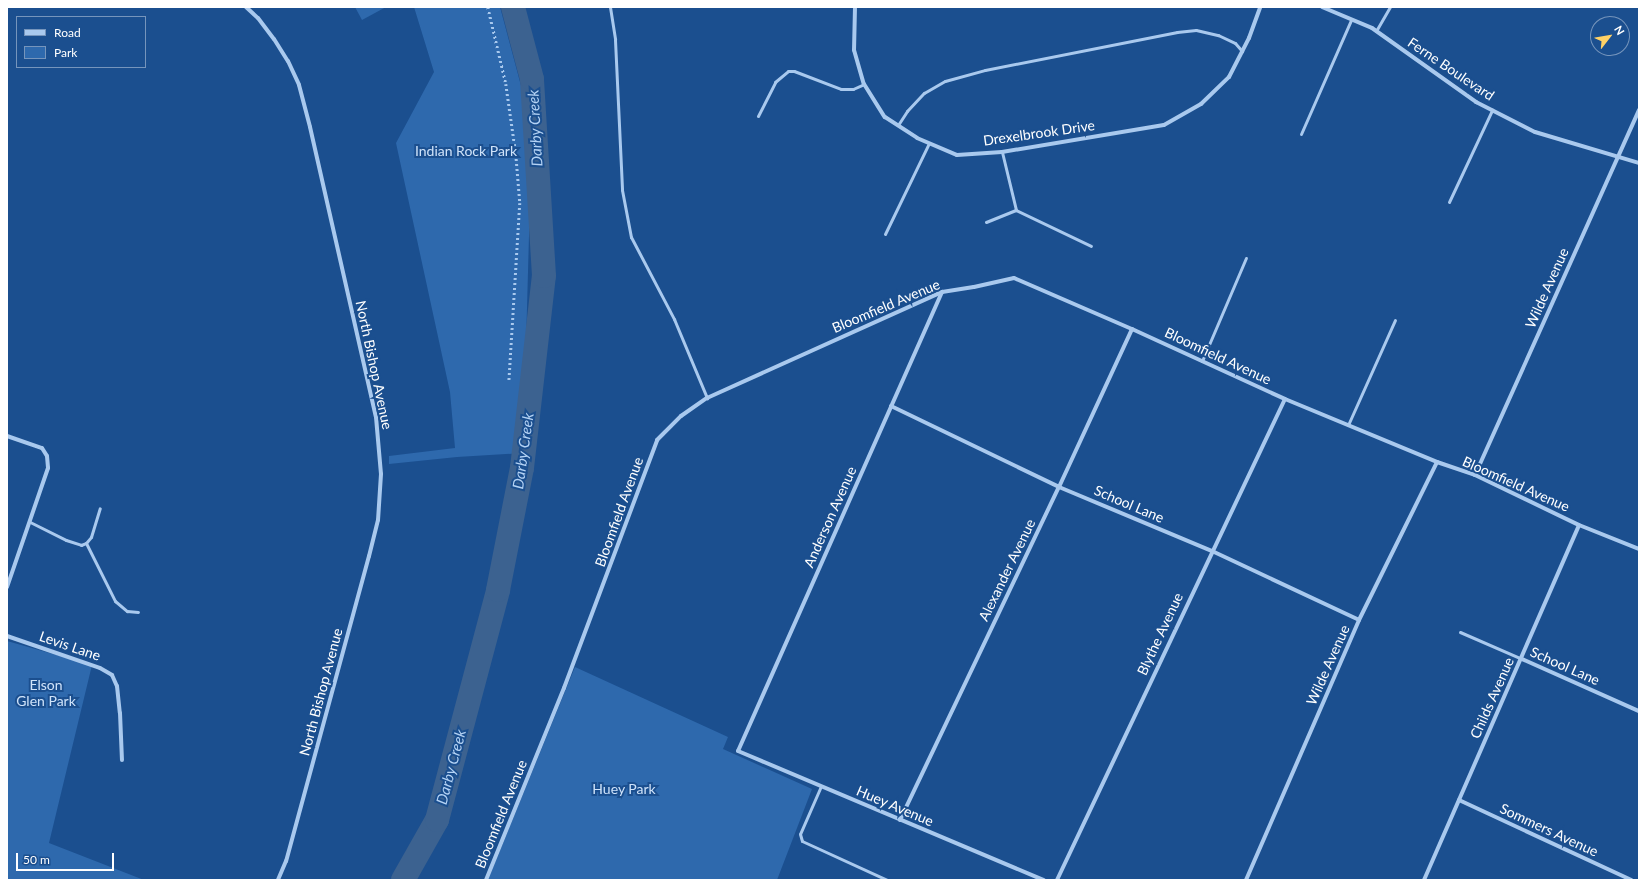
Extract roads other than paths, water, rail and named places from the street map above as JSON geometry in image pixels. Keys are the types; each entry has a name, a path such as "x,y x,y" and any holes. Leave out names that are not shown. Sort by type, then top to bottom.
{"street":[{"name":"North Bishop Avenue","path":"246,7 258,18 274,39 288,60 299,85 312,134 376,417 381,474 378,520 369,556 286,861 278,880"},
{"name":"Drexelbrook Drive","path":"855,7 854,50 864,84 885,117 917,138 957,154 1002,152 1164,125 1201,104 1229,77 1242,51 1260,7"},
{"name":"Ferne Boulevard","path":"1322,7 1376,31 1476,102 1535,132 1639,163"},
{"name":"Wilde Avenue","path":"1475,475 1639,110"},
{"name":"Bloomfield Avenue","path":"486,880 564,688 657,440 681,416 707,398 942,292 1014,278 1132,329 1285,399 1437,462 1475,475 1579,525 1639,549"},
{"name":"Anderson Avenue","path":"738,751 942,292"},
{"name":"Alexander Avenue","path":"900,820 1059,487 1132,329"},
{"name":"Blythe Avenue","path":"1057,880 1285,399"},
{"name":"School Lane","path":"892,406 1059,487 1212,551 1359,620"},
{"path":"7,436 42,448 47,456 48,468 7,587"},
{"name":"Wilde Avenue","path":"1246,880 1359,620 1437,462"},
{"name":"Childs Avenue","path":"1424,880 1522,659 1579,525"},
{"name":"Levis Lane","path":"7,636 100,668 112,675 117,686 122,760"},
{"name":"School Lane","path":"1522,659 1639,711"},
{"name":"Huey Avenue","path":"738,751 1044,880"},
{"name":"Sommers Avenue","path":"1459,800 1631,880"}],"lane":[{"path":"610,7 615,40 622,190 631,237 674,319 707,398"},
{"path":"1376,31 1390,7"},
{"path":"1301,134 1351,20"},
{"path":"898,125 907,111 924,93 944,81 985,70 1177,32 1196,30 1218,35 1235,43 1242,51"},
{"path":"758,116 775,82 788,71 794,71 842,89 853,89 864,84"},
{"path":"1449,202 1492,110"},
{"path":"885,234 929,143"},
{"path":"1002,152 1016,210"},
{"path":"986,222 1016,210 1091,246"},
{"path":"1202,361 1246,258"},
{"path":"1348,426 1395,320"},
{"path":"30,522 75,544 81,545 86,543 90,537 100,508"},
{"path":"86,543 115,601 127,611 138,612"},
{"name":"School Lane","path":"1460,632 1522,659"},
{"path":"821,786 800,834 802,841 887,880"}],"waterway":[{"name":"Darby Creek","path":"403,880 437,820 498,590 522,468 544,276 532,79 513,7"}],"park label":[{"name":"Indian Rock Park","path":"466,151"},
{"name":"Elson Glen Park","path":"46,694"},
{"name":"Huey Park","path":"624,789"}]}
